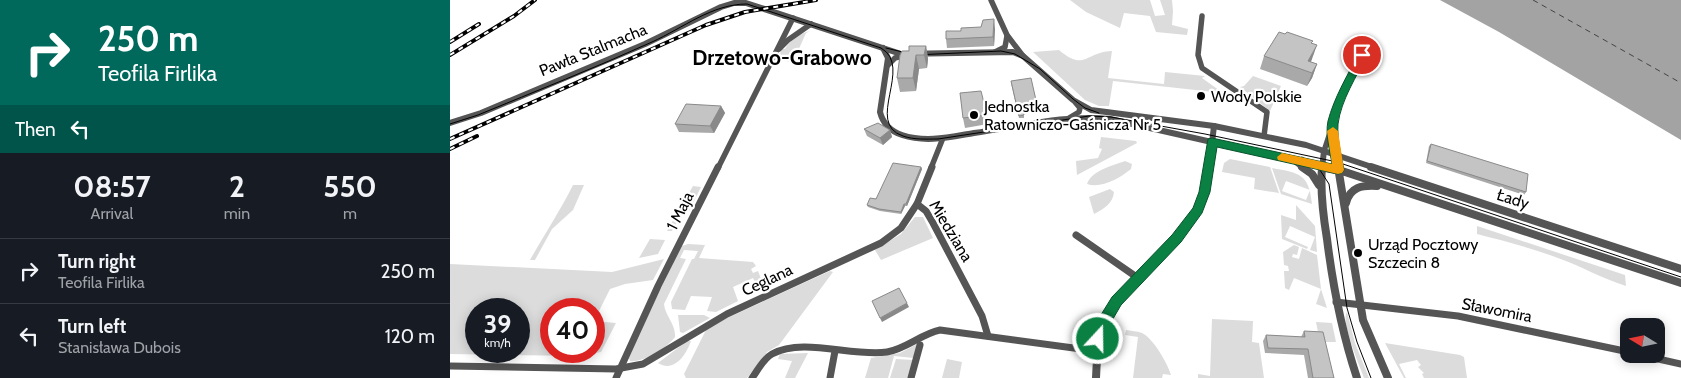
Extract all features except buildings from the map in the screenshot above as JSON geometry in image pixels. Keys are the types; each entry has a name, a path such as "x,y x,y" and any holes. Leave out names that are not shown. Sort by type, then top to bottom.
{"street":[{"path":"991,0 1007,35 1024,57"},
{"name":"Pawła Stalmacha","path":"450,123 481,113 645,44 724,6 745,3 793,18"},
{"path":"1202,16 1198,55 1202,68 1267,112 1264,136"},
{"path":"793,18 882,48 911,55"},
{"name":"1 Maja","path":"616,378 658,286 793,18"},
{"name":"1 Maja","path":"772,58 788,40 812,24"},
{"path":"995,52 1005,47 1007,35"},
{"path":"1357,378 1331,279 1321,192 1321,166 1342,96 1367,47"},
{"path":"882,48 888,55 887,66"},
{"path":"887,66 897,57 911,55 1011,52 1024,57"},
{"name":"Łady","path":"1024,57 1073,100 1089,109 1104,113 1214,126 1324,151 1681,269"},
{"name":"Łady","path":"887,66 880,111 885,125 896,133 911,138 943,138 1067,119 1103,118 1338,170 1681,283"},
{"path":"1067,119 1076,116 1080,112 1079,106 1073,100"},
{"path":"1333,122 1338,170 1359,304 1370,342 1388,378"},
{"path":"1096,378 1096,351 1100,332 1109,312 1121,295 1179,235 1198,210 1204,192 1214,126"},
{"name":"Miedziana","path":"943,138 917,204 926,210 934,223 982,316 988,336"},
{"path":"1284,157 1300,164 1309,172 1317,182 1321,192"},
{"name":"Łady","path":"1345,212 1347,196 1355,188 1371,186 1394,189"},
{"name":"Ceglana","path":"450,366 620,368 643,364 727,314 881,243 901,228 917,204"},
{"path":"1076,235 1138,278"},
{"name":"Sławomira","path":"1336,302 1458,316 1620,350"},
{"path":"752,378 770,356 780,351 795,349 867,354 890,352 929,333 940,330 1096,351"},
{"path":"911,378 920,345"},
{"path":"830,378 835,352"},
{"path":"1665,360 1681,364"}],"shaded area":[{"path":"1070,0 1150,0 1155,16 1165,15 1160,0 1172,0 1172,25 1188,29 1187,35 1156,32 1150,16 1124,13 1120,28 1086,12"},
{"path":"1440,0 1681,0 1681,140 1499,32"},
{"path":"810,31 806,33 793,62 777,60 782,49 785,49 796,37"},
{"path":"1059,50 1074,60 1085,59 1096,54 1112,51 1108,78 1164,84 1165,72 1205,76 1202,78 1223,93 1113,81 1109,106 1099,106 1085,100 1033,52"},
{"path":"1253,76 1281,86 1270,111 1240,87 1244,86"},
{"path":"1101,137 1136,141 1137,143 1077,175 1076,161 1098,158 1102,149 1099,148"},
{"path":"1230,159 1270,167 1279,193 1254,189 1255,178 1222,172 1224,163"},
{"path":"1125,161 1132,164 1131,169 1121,176 1104,184 1087,184 1093,175"},
{"path":"1272,168 1290,172 1301,177 1309,190 1286,181 1282,191 1306,200 1310,191 1312,204 1281,194"},
{"path":"573,185 584,185 573,210 552,229 535,260 530,260 563,204"},
{"path":"693,186 701,187 689,211 683,211 672,231 667,231"},
{"path":"1110,189 1114,192 1112,199 1104,208 1094,214 1089,197"},
{"path":"1296,205 1315,226 1317,252 1310,250 1315,237 1290,226 1285,237 1308,247 1307,249 1282,239 1281,215 1296,220"},
{"path":"915,217 923,217 933,238 881,260 875,250 901,234"},
{"path":"1477,226 1625,275 1626,286 1548,254 1477,234"},
{"path":"650,239 665,240 658,254 639,258"},
{"path":"688,244 705,245 699,258 753,262 756,266 751,269 753,273 758,271 765,289 759,291 753,278 733,287 738,301 716,312 707,311 712,297 691,296 685,310 672,309 671,302 692,259 694,259 698,251 684,250 680,258 686,259 664,304 674,328 675,337 654,354 641,360 630,361 629,358 657,296 682,246"},
{"path":"1294,245 1299,247 1297,255 1293,254 1292,257 1299,259 1302,248 1317,255 1321,289 1294,278 1289,290 1285,288 1284,271 1289,271 1288,266 1284,265 1283,252"},
{"path":"664,259 653,280 625,284 610,289 605,299 540,298 540,355 530,355 530,298 465,298 465,354 450,354 450,264 612,272"},
{"path":"830,271 833,272 779,345 767,352 747,378 686,378 684,374 706,330 725,319"},
{"path":"1321,289 1327,308 1316,304"},
{"path":"1347,312 1355,343 1369,378 1364,378 1351,344 1346,324"},
{"path":"678,315 704,315 710,318 683,333 680,332"},
{"path":"1212,319 1253,321 1252,342 1259,343 1264,378 1198,378 1198,374 1210,376"},
{"path":"605,322 616,323 605,344"},
{"path":"1316,322 1332,323 1336,342 1320,342"},
{"path":"1126,330 1142,333 1151,340 1167,364 1171,375 1163,374 1162,378 1133,378 1138,337 1125,335"},
{"path":"687,341 691,341 679,361 669,366 658,363"},
{"path":"1385,343 1460,355 1464,357 1467,378 1424,378 1422,374 1424,373 1418,367 1421,365 1417,360 1399,364 1406,378 1404,378"},
{"path":"917,344 914,358 894,356 888,378 865,378 871,358 900,353"},
{"path":"808,353 795,378 785,378 792,361 778,359 780,354"},
{"path":"896,359 913,360 908,378 890,378"},
{"path":"947,359 962,362 959,378 942,378"}],"ferry route":[{"path":"1533,0 1681,83"}],"tram line":[{"path":"450,124 478,115 609,61 652,42 710,12 734,5 747,4 881,48 890,57 893,68 888,119 892,129 903,136 938,139 1089,116 1111,117 1205,134 1337,162 1681,277"},
{"path":"886,48 915,55 1001,51 1015,54 1040,69 1085,108 1099,113"},
{"path":"1302,157 1318,167 1329,184 1347,308 1357,342 1371,378"}],"railway":[{"path":"450,55 514,16 535,0"},
{"path":"450,139 706,25 745,12 816,0"},
{"path":"450,42 479,24"},
{"path":"450,149 477,136"}],"slow traffic":[{"path":"1282,157 1338,170 1333,131"}],"place":[{"name":"Wody Polskie","path":"1201,96"},
{"name":"Jednostka Ratowniczo-Gaśnicza Nr 5","path":"974,115"},
{"name":"Urząd Pocztowy Szczecin 8","path":"1358,253"}],"district":[{"name":"Drzetowo-Grabowo","path":"782,57"}],"route":[{"path":"1098,339 1104,322 1117,301 1176,238 1198,210 1204,192 1212,142 1338,170 1333,138 1333,122 1342,96 1362,55"}]}
